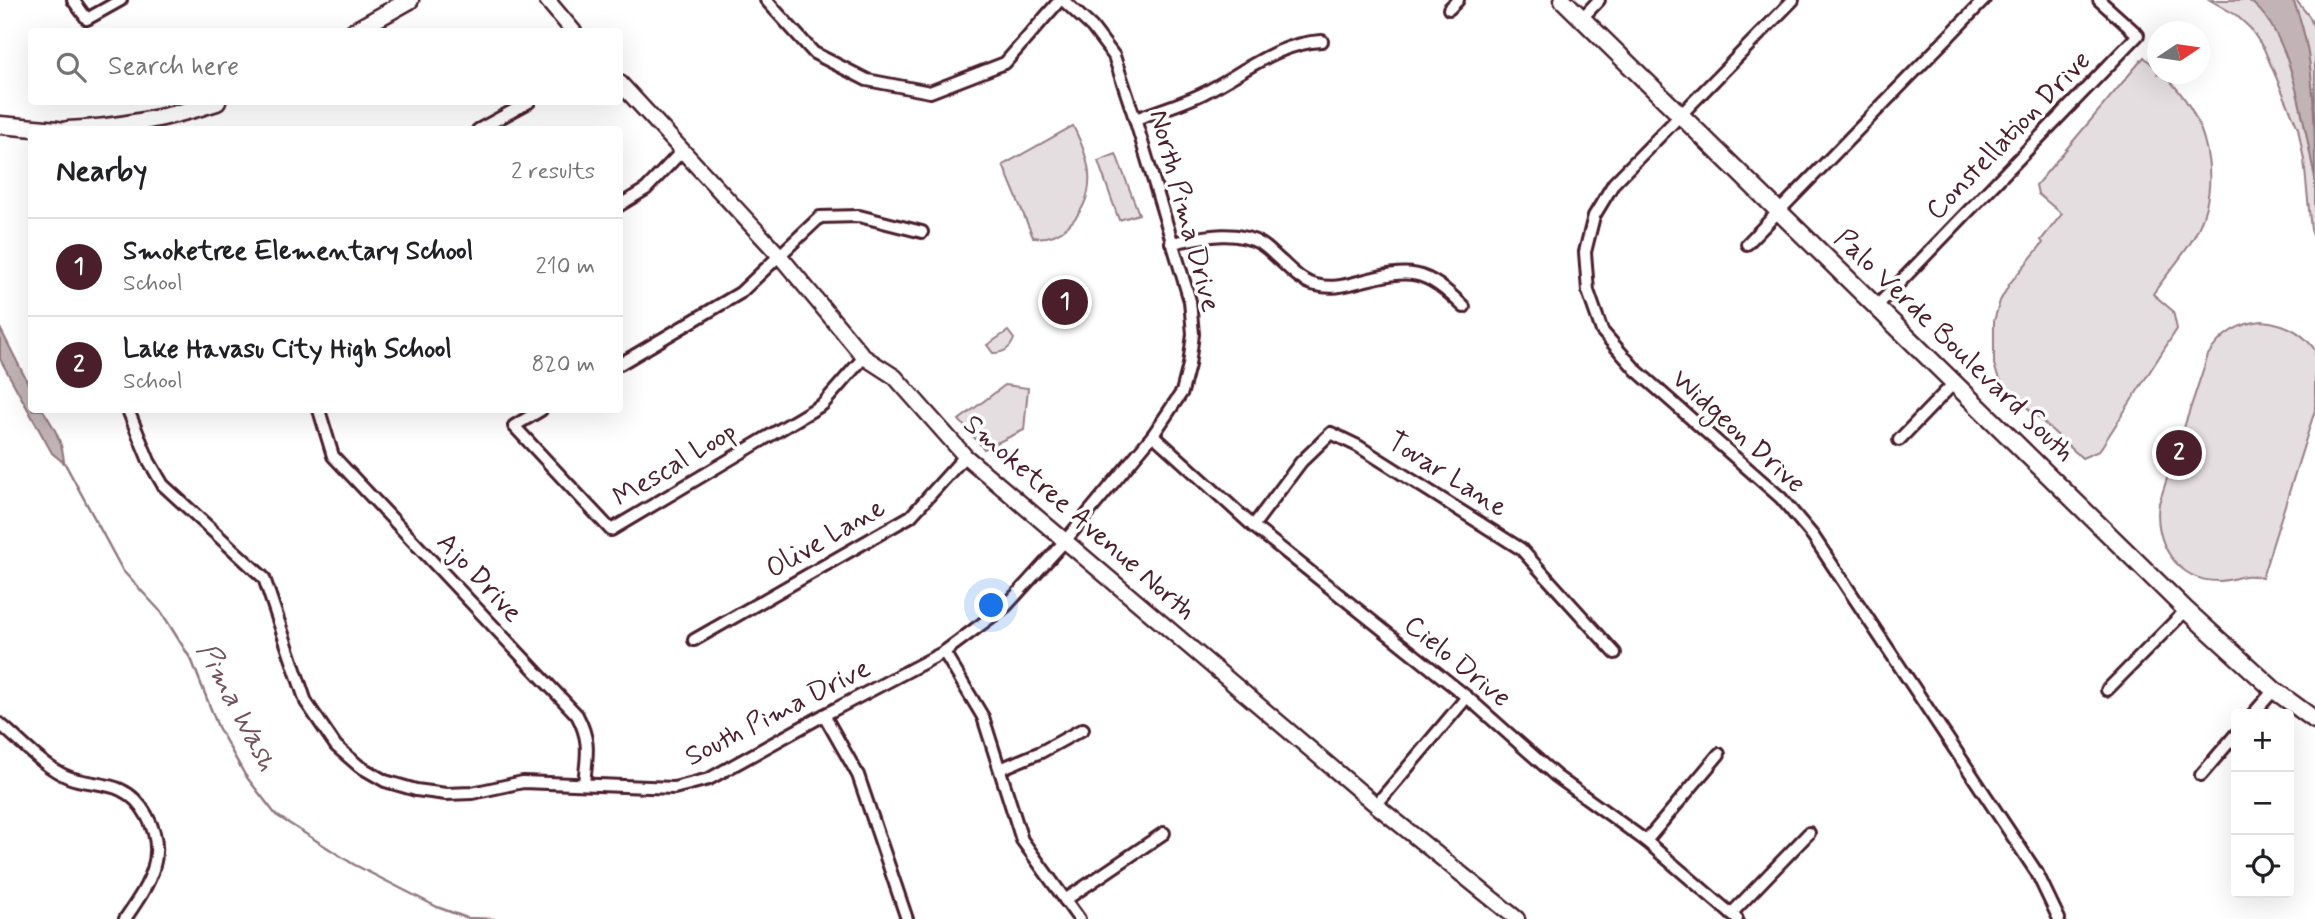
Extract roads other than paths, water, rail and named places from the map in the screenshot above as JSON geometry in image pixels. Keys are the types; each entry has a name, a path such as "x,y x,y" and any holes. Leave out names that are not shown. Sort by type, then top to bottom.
{"main road":[{"path":"360,28 410,0"},
{"name":"Palo Verde Boulevard South","path":"1563,0 2186,610 2274,690 2315,720"},
{"path":"116,126 206,105"},
{"path":"0,125 28,127"}],"street":[{"path":"73,0 87,19 121,0"},
{"path":"547,0 571,28"},
{"path":"766,0 814,53 867,80 930,92 1004,63 1062,0"},
{"name":"North Pima Drive","path":"1062,0 1092,27 1114,56 1190,301 1194,334 1182,393 1153,435 1065,541"},
{"path":"1449,9 1458,0"},
{"path":"1582,19 1599,0"},
{"name":"Widgeon Drive","path":"1793,0 1614,183 1594,216 1585,252 1588,291 1602,331 1636,370 1781,498 1813,536 2037,873 2059,919"},
{"path":"1747,244 1983,0"},
{"name":"Constellation Drive","path":"1876,307 2138,35 2099,0"},
{"path":"1135,119 1202,94 1272,53 1294,45 1322,41"},
{"name":"Smoketree Avenue North","path":"623,86 779,255 864,357 895,377 965,456 1376,805 1517,919"},
{"path":"485,126 524,105"},
{"path":"623,203 646,189 682,151"},
{"path":"623,362 740,293 820,217 859,216 922,232"},
{"path":"1171,243 1220,236 1246,239 1261,244 1297,276 1312,285 1331,288 1393,274 1412,273 1431,279 1464,307"},
{"name":"Mescal Loop","path":"536,413 514,425 611,530 823,404 864,357"},
{"path":"1899,440 1954,383"},
{"name":"South Pima Drive","path":"130,413 149,461 163,485 264,578 306,702 322,729 359,766 385,781 432,793 472,793 523,782 674,788 709,779 944,652 1006,606 1065,541"},
{"name":"Ajo Drive","path":"320,413 332,456 577,715 585,731 587,746 584,783"},
{"name":"Tovar Lane","path":"1253,526 1301,462 1331,433 1358,446 1521,549 1615,653"},
{"name":"Cielo Drive","path":"1153,435 1253,526 1467,696 1556,776 1646,841 1734,917"},
{"name":"Olive Lane","path":"694,640 911,516 965,456"},
{"path":"2107,690 2186,610"},
{"path":"944,652 983,717 1022,839 1079,919"},
{"path":"2257,709 2274,690"},
{"path":"1376,805 1467,696"},
{"path":"824,715 858,775 907,919"},
{"path":"0,724 49,766 67,777 121,790 143,809 156,836 157,858 141,895 125,919"},
{"path":"1000,769 1041,752 1083,729"},
{"path":"2201,775 2231,740"},
{"path":"1646,841 1719,754"},
{"path":"1065,900 1164,833"},
{"path":"1734,917 1809,833"}],"waterway":[{"name":"Pima Wash","path":"63,460 123,571 162,613 192,661 218,727 245,775 276,815 353,864 437,907 467,918 494,919"}],"place":[{"name":"Smoketree Elementary School","path":"1065,302"},
{"name":"Lake Havasu City High School","path":"2179,453"}]}
